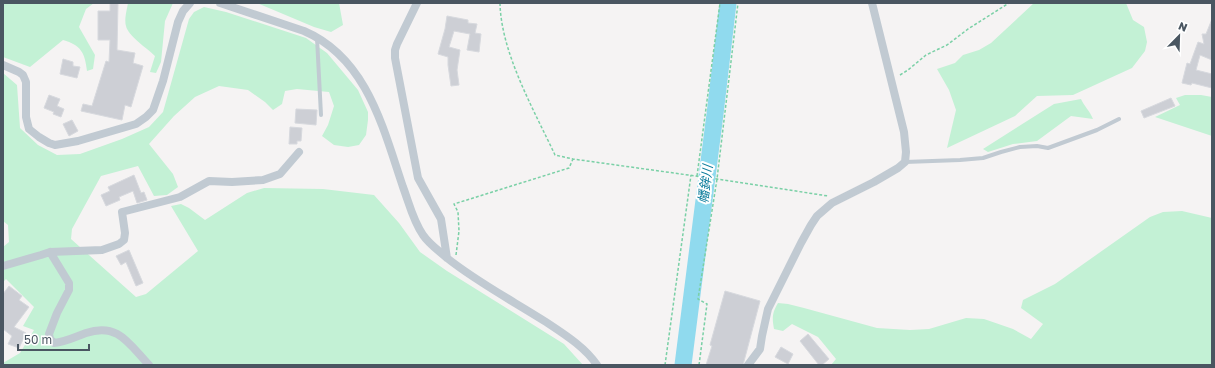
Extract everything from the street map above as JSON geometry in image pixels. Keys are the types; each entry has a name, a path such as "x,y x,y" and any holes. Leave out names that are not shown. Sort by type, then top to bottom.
{"street":[{"path":"3,65 20,72 23,75 26,82 26,117 29,129 49,143 56,145 78,141 136,124 153,110 163,81 178,22 183,11 190,3"},
{"path":"220,3 291,26 316,36 333,49 353,69 367,90 377,111 416,224 431,245 450,261 479,281 563,334 589,356 597,365"},
{"path":"417,3 397,44 395,58 418,178 440,219 450,261"},
{"path":"748,365 760,349 768,309 801,243 817,216 842,198 886,175 905,162 906,152 904,132 872,3"},
{"path":"3,266 50,252 102,250 119,244 124,240 122,212 180,198 209,181 232,182 263,180 280,174 299,152"},
{"path":"50,252 69,283 69,290 57,313 49,334 50,339 54,343 60,343 92,331 108,330 120,334 149,365"}],"lane":[{"path":"316,36 321,115"},
{"path":"905,162 975,159 1020,147 1037,146 1048,148 1098,130 1119,119"}],"path":[{"path":"500,3 505,37 513,63 555,155 573,159 701,176 842,198"},
{"path":"697,176 720,3"},
{"path":"699,365 707,304 698,299 717,179 738,3"},
{"path":"891,80 908,70 926,55 947,45 968,29 1009,3"},
{"path":"450,261 456,253 459,231 458,212 454,204 569,168 573,159"},
{"path":"665,365 691,175"}],"green space":[{"path":"3,3 94,3 86,9 79,27 95,55 93,69 87,71 85,59 78,47 63,40 30,67 3,57"},
{"path":"128,3 173,3 165,21 161,62 156,73 150,72 155,56 127,30 125,21"},
{"path":"257,3 339,3 343,25 331,32 314,27"},
{"path":"1034,3 1126,3 1133,20 1144,27 1147,42 1145,51 1132,68 1073,95 1037,96 1015,116 947,148 956,110 949,90 937,69 955,63 963,55 979,50 991,43"},
{"path":"204,7 226,12 306,38 327,53 358,90 368,112 366,135 359,145 348,147 334,145 322,136 328,125 334,106 329,92 297,89 285,91 282,104 273,110 265,102 248,90 219,86 195,97 174,116 149,144 173,174 178,187 167,195 154,196 138,166 101,176 72,229 71,239 136,297 146,294 198,251 171,206 181,204 205,220 247,193 264,188 323,189 374,195 399,223 420,252 447,271 564,344 583,365 3,365 3,363 20,353 34,330 23,326 34,307 6,279 3,282 3,247 9,242 8,225 3,221 3,73 17,85 20,128 38,145 57,155 80,154 122,139 149,127 163,112 189,19 194,12"},
{"path":"1185,95 1212,97 1212,136 1155,117 1180,105 1176,98"},
{"path":"1081,99 1093,119 1071,116 1037,141 1013,144 988,152 983,149 1054,104"},
{"path":"1182,211 1212,218 1212,365 831,365 836,359 818,337 792,324 783,331 774,329 773,316 778,303 804,308 877,328 910,330 929,329 966,318 984,319 1013,329 1031,339 1043,324 1021,308 1023,300 1055,284 1150,217 1163,212"}],"building":[{"path":"110,3 118,3 117,50 135,53 133,63 143,66 131,107 125,105 122,120 81,111 83,104 92,106 106,61 109,62 110,40 98,40 98,11 110,11"},
{"path":"447,16 468,20 468,23 477,24 475,33 481,34 479,52 467,50 470,34 454,31 449,47 460,50 457,70 459,85 451,86 448,57 438,54"},
{"path":"1212,19 1212,60 1200,55 1196,70 1212,74 1212,88 1192,83 1191,85 1182,83 1187,63 1190,64 1198,42 1204,44 1202,34 1206,34"},
{"path":"63,59 73,62 73,66 80,67 77,78 60,74"},
{"path":"49,95 60,99 57,106 64,109 61,117 44,108"},
{"path":"1171,98 1175,106 1144,118 1141,111"},
{"path":"296,109 317,110 316,125 295,123"},
{"path":"72,120 78,131 69,136 63,124"},
{"path":"290,127 302,128 301,141 297,141 297,144 289,144"},
{"path":"134,175 141,193 144,192 147,200 137,203 133,191 119,197 120,200 106,206 101,195 110,191 108,187"},
{"path":"129,250 143,283 136,286 126,262 121,265 116,256"},
{"path":"9,286 22,296 19,300 29,307 14,327 26,333 19,348 8,344 12,336 3,329 3,294"},
{"path":"725,291 760,301 743,365 706,365 712,346 710,345"},
{"path":"808,334 829,359 822,365 819,365 800,341"},
{"path":"781,347 793,354 788,364 775,357"}],"waterway":[{"name":"幡鉾川","path":"683,365 728,3"}]}
